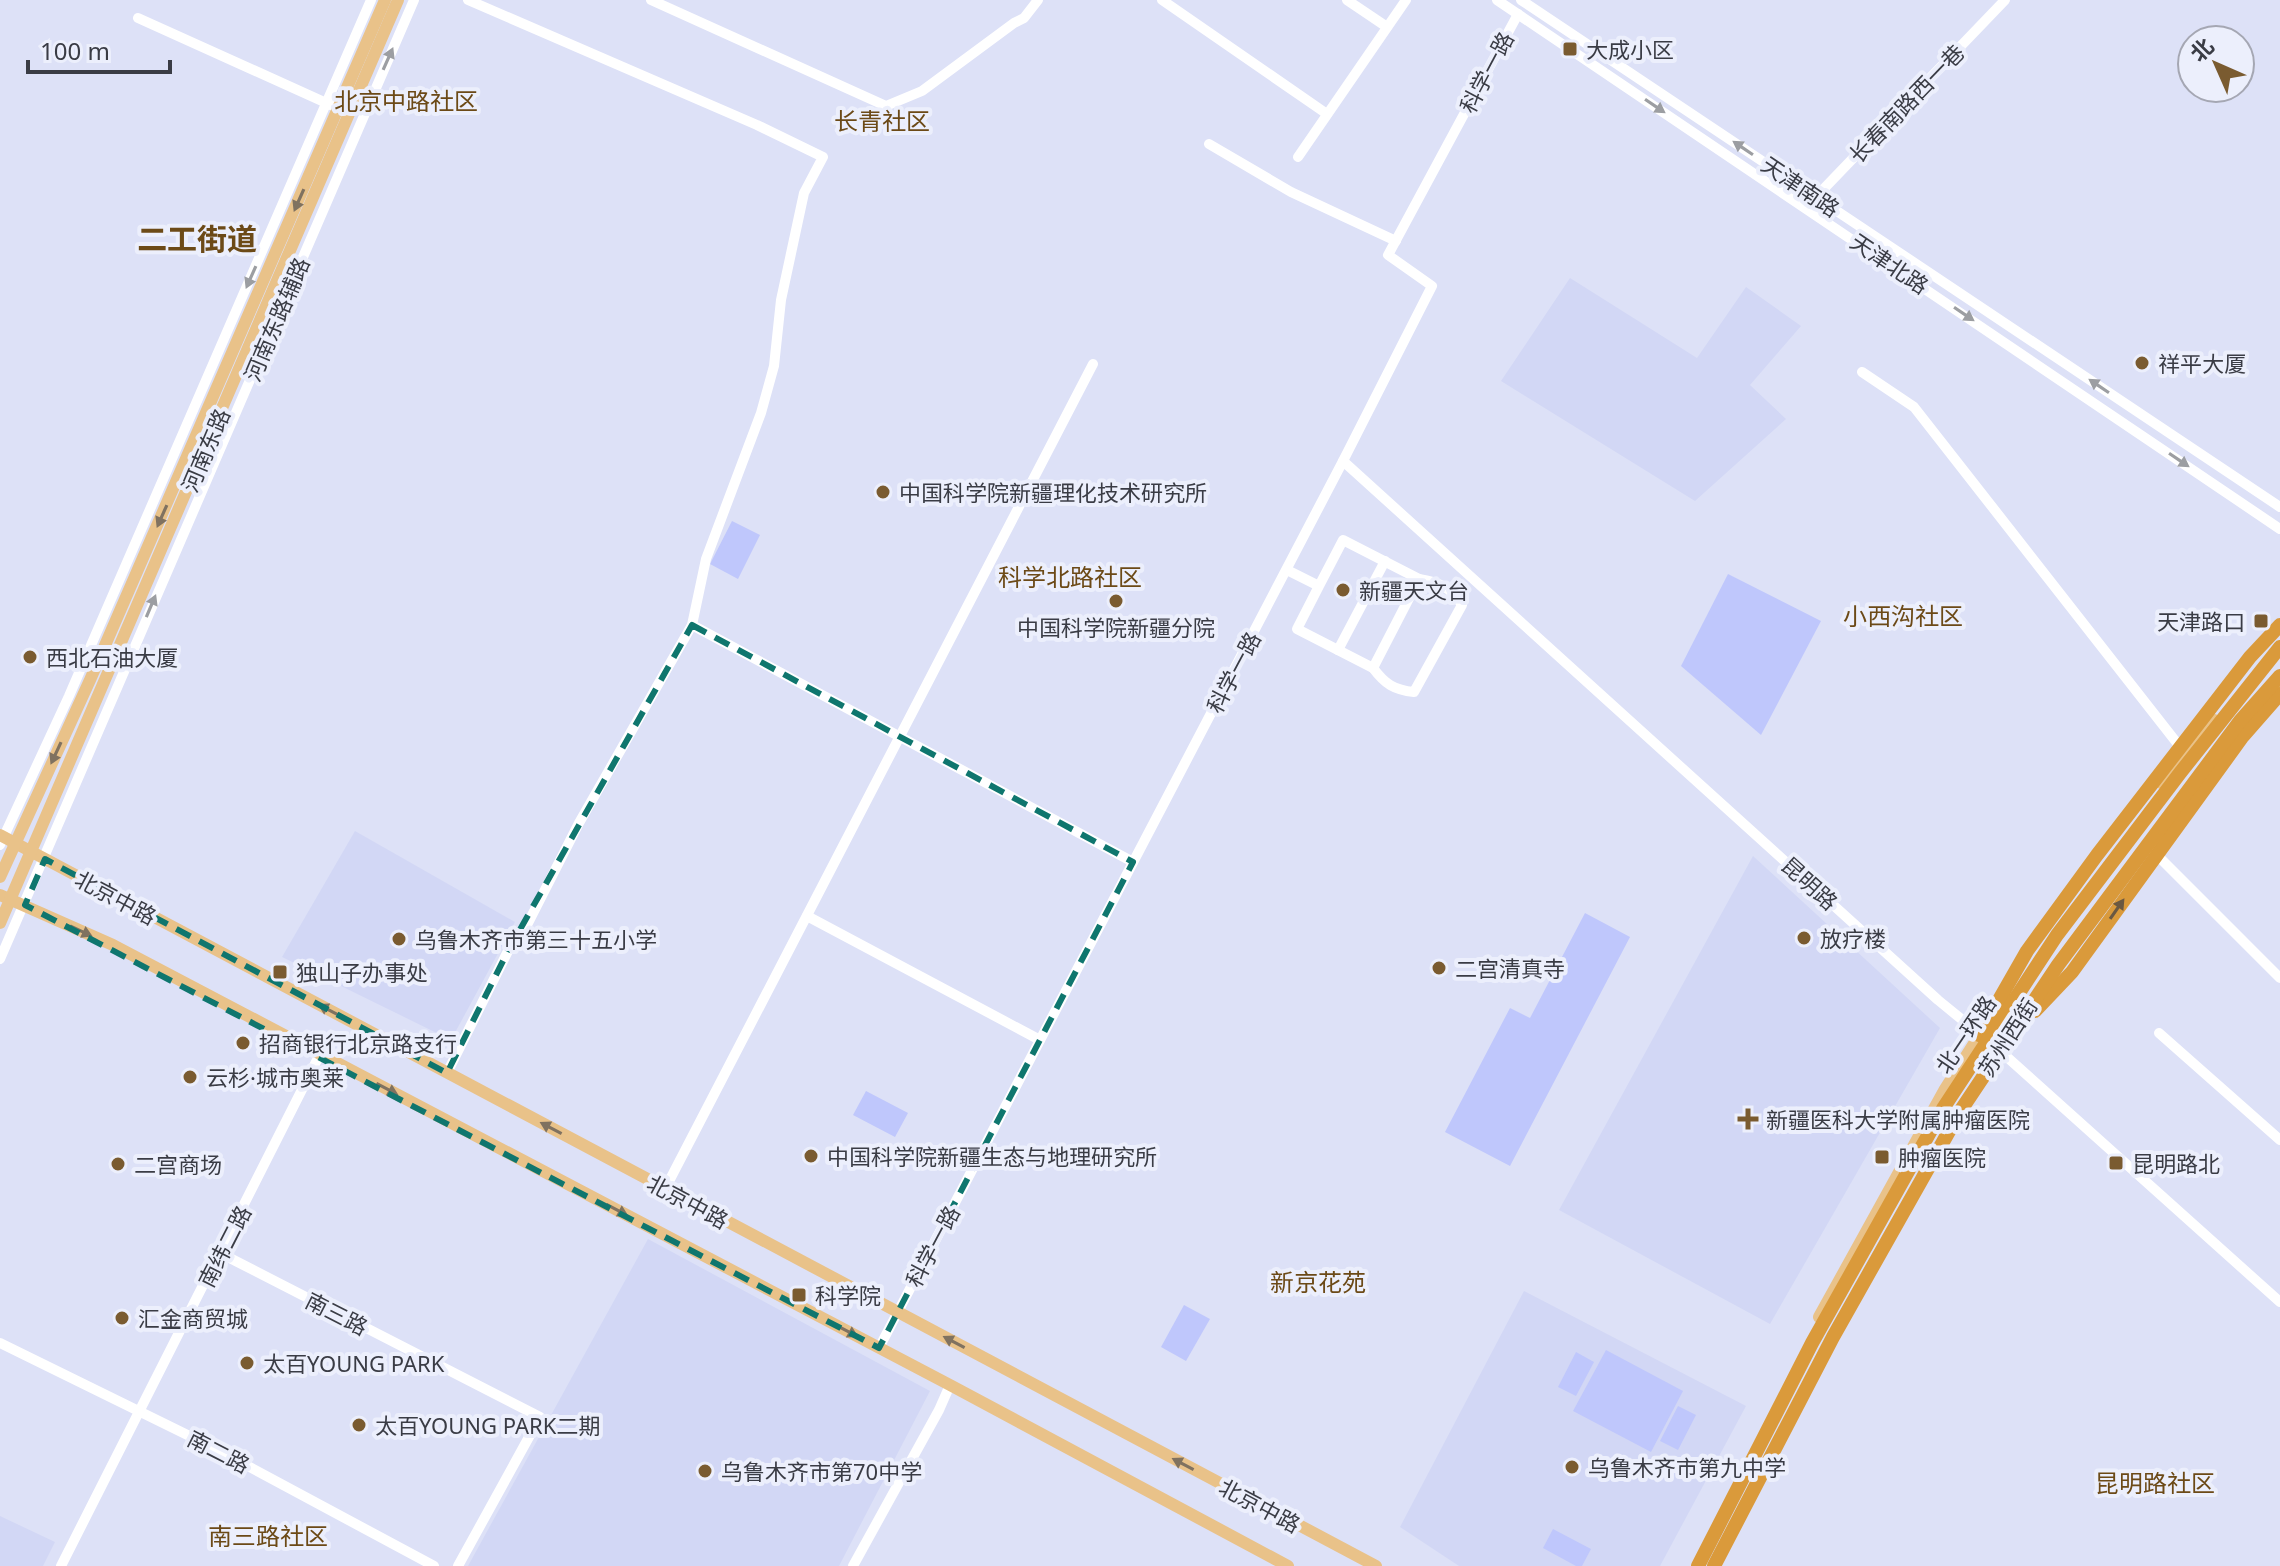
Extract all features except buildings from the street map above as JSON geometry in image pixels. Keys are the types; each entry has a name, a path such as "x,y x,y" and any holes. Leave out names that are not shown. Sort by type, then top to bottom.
{"highway":[{"path":"1979,1035 2027,951 2142,795 2250,657 2280,625"},
{"name":"北一环路","path":"1698,1566 1812,1343 1944,1107 2057,935 2280,644"},
{"name":"北一环路","path":"1714,1566 1833,1337 1961,1110 2067,952 2240,721 2280,673"},
{"path":"1998,1049 2072,972 2243,736 2280,694"}],"main road":[{"name":"河南东路","path":"0,877 5,840 90,680 385,0"},
{"name":"河南东路","path":"0,923 5,896 32,852 339,108 398,0"},
{"name":"苏州西街","path":"1691,1566 1832,1292 1945,1089 1979,1035 2032,953 2124,827 2280,644"},
{"name":"苏州西街","path":"1722,1566 1963,1106 1998,1049 2080,925 2142,841 2280,673"},
{"name":"北京中路","path":"5,840 1376,1566"},
{"name":"北京中路","path":"5,896 113,945 950,1385 1266,1561 1288,1566"}],"street":[{"path":"138,18 339,108 371,0"},
{"name":"河南东路辅路","path":"0,959 414,0"},
{"path":"447,1073 516,937 526,927 579,823 692,625 706,559 774,366 781,300 804,193 823,157 757,125 468,0"},
{"path":"651,0 886,106 922,91 1024,18 1038,0"},
{"path":"1162,0 1327,114"},
{"path":"1347,0 1387,27"},
{"path":"1298,157 1406,0"},
{"name":"天津北路","path":"1497,0 2280,529"},
{"name":"天津南路","path":"1521,0 2280,507"},
{"name":"长春南路西一巷","path":"1807,207 2005,0"},
{"name":"科学一路","path":"879,1348 1287,570 1432,286 1388,255 1518,14"},
{"path":"1625,86 1633,74"},
{"path":"1209,144 1291,192 1396,241"},
{"path":"665,1189 1093,364"},
{"path":"1862,372 1914,407 2185,754"},
{"name":"昆明路","path":"1343,461 2280,1302"},
{"path":"1343,540 1385,561 1419,579 1436,582 1453,592 1462,605 1414,692 1399,690 1385,683 1373,668 1297,629 1343,540"},
{"path":"1338,650 1385,561"},
{"path":"1287,570 1319,586"},
{"path":"1373,668 1419,579"},
{"path":"692,625 1133,862"},
{"path":"2142,841 2280,978"},
{"path":"807,916 1040,1040"},
{"path":"2159,1033 2280,1140"},
{"name":"南纬二路","path":"63,1563 320,1054"},
{"name":"南三路","path":"220,1253 540,1417 458,1566"},
{"name":"南二路","path":"0,1343 218,1450 434,1566"},
{"path":"853,1566 950,1385"},
{"path":"63,1563 77,1566"}],"highlighted area":[{"path":"692,625 1133,862 879,1348 25,905 45,859 447,1073 509,949"}],"shaded area":[{"path":"1570,278 1697,358 1746,287 1801,326 1750,385 1786,419 1695,501 1501,381"},
{"path":"732,521 760,535 738,579 710,564"},
{"path":"1728,574 1821,621 1761,735 1681,666"},
{"name":"乌鲁木齐市第三十五小学","path":"355,831 515,922 451,1040 282,957"},
{"name":"新疆医科大学附属肿瘤医院","path":"1753,856 1940,1028 1770,1324 1559,1210"},
{"path":"1585,913 1630,937 1510,1166 1445,1132 1510,1008 1530,1018"},
{"path":"866,1091 908,1113 895,1137 853,1115"},
{"name":"乌鲁木齐市第70中学","path":"648,1239 930,1391 839,1566 468,1566"},
{"name":"乌鲁木齐市第九中学","path":"1524,1291 1746,1406 1660,1566 1459,1566 1400,1527"},
{"path":"1184,1305 1210,1319 1186,1361 1161,1347"},
{"path":"1606,1350 1683,1391 1651,1452 1573,1411"},
{"path":"1576,1352 1594,1362 1576,1396 1558,1387"},
{"path":"1678,1406 1696,1415 1678,1450 1660,1441"},
{"path":"0,1516 55,1542 43,1566 0,1566"},
{"path":"1553,1529 1591,1549 1582,1566 1576,1566 1543,1548"}],"place":[{"name":"大成小区","path":"1570,49"},
{"name":"祥平大厦","path":"2142,363"},
{"name":"中国科学院新疆理化技术研究所","path":"883,492"},
{"name":"新疆天文台","path":"1343,590"},
{"name":"中国科学院新疆分院","path":"1116,601"},
{"name":"天津路口","path":"2261,621"},
{"name":"西北石油大厦","path":"30,657"},
{"name":"放疗楼","path":"1804,938"},
{"name":"乌鲁木齐市第三十五小学","path":"399,939"},
{"name":"二宫清真寺","path":"1439,968"},
{"name":"独山子办事处","path":"280,972"},
{"name":"招商银行北京路支行","path":"243,1043"},
{"name":"云杉·城市奥莱","path":"190,1077"},
{"name":"新疆医科大学附属肿瘤医院","path":"1748,1119"},
{"name":"中国科学院新疆生态与地理研究所","path":"811,1156"},
{"name":"肿瘤医院","path":"1882,1157"},
{"name":"昆明路北","path":"2116,1163"},
{"name":"二宫商场","path":"118,1164"},
{"name":"科学院","path":"799,1295"},
{"name":"汇金商贸城","path":"122,1318"},
{"name":"太百YOUNG PARK","path":"247,1363"},
{"name":"太百YOUNG PARK二期","path":"359,1425"},
{"name":"乌鲁木齐市第九中学","path":"1572,1467"},
{"name":"乌鲁木齐市第70中学","path":"705,1471"}],"district":[{"name":"北京中路社区","path":"406,100"},
{"name":"长青社区","path":"882,120"},
{"name":"二工街道","path":"197,238"},
{"name":"科学北路社区","path":"1070,576"},
{"name":"小西沟社区","path":"1903,615"},
{"name":"新京花苑","path":"1318,1281"},
{"name":"昆明路社区","path":"2155,1482"},
{"name":"南三路社区","path":"268,1535"}]}
